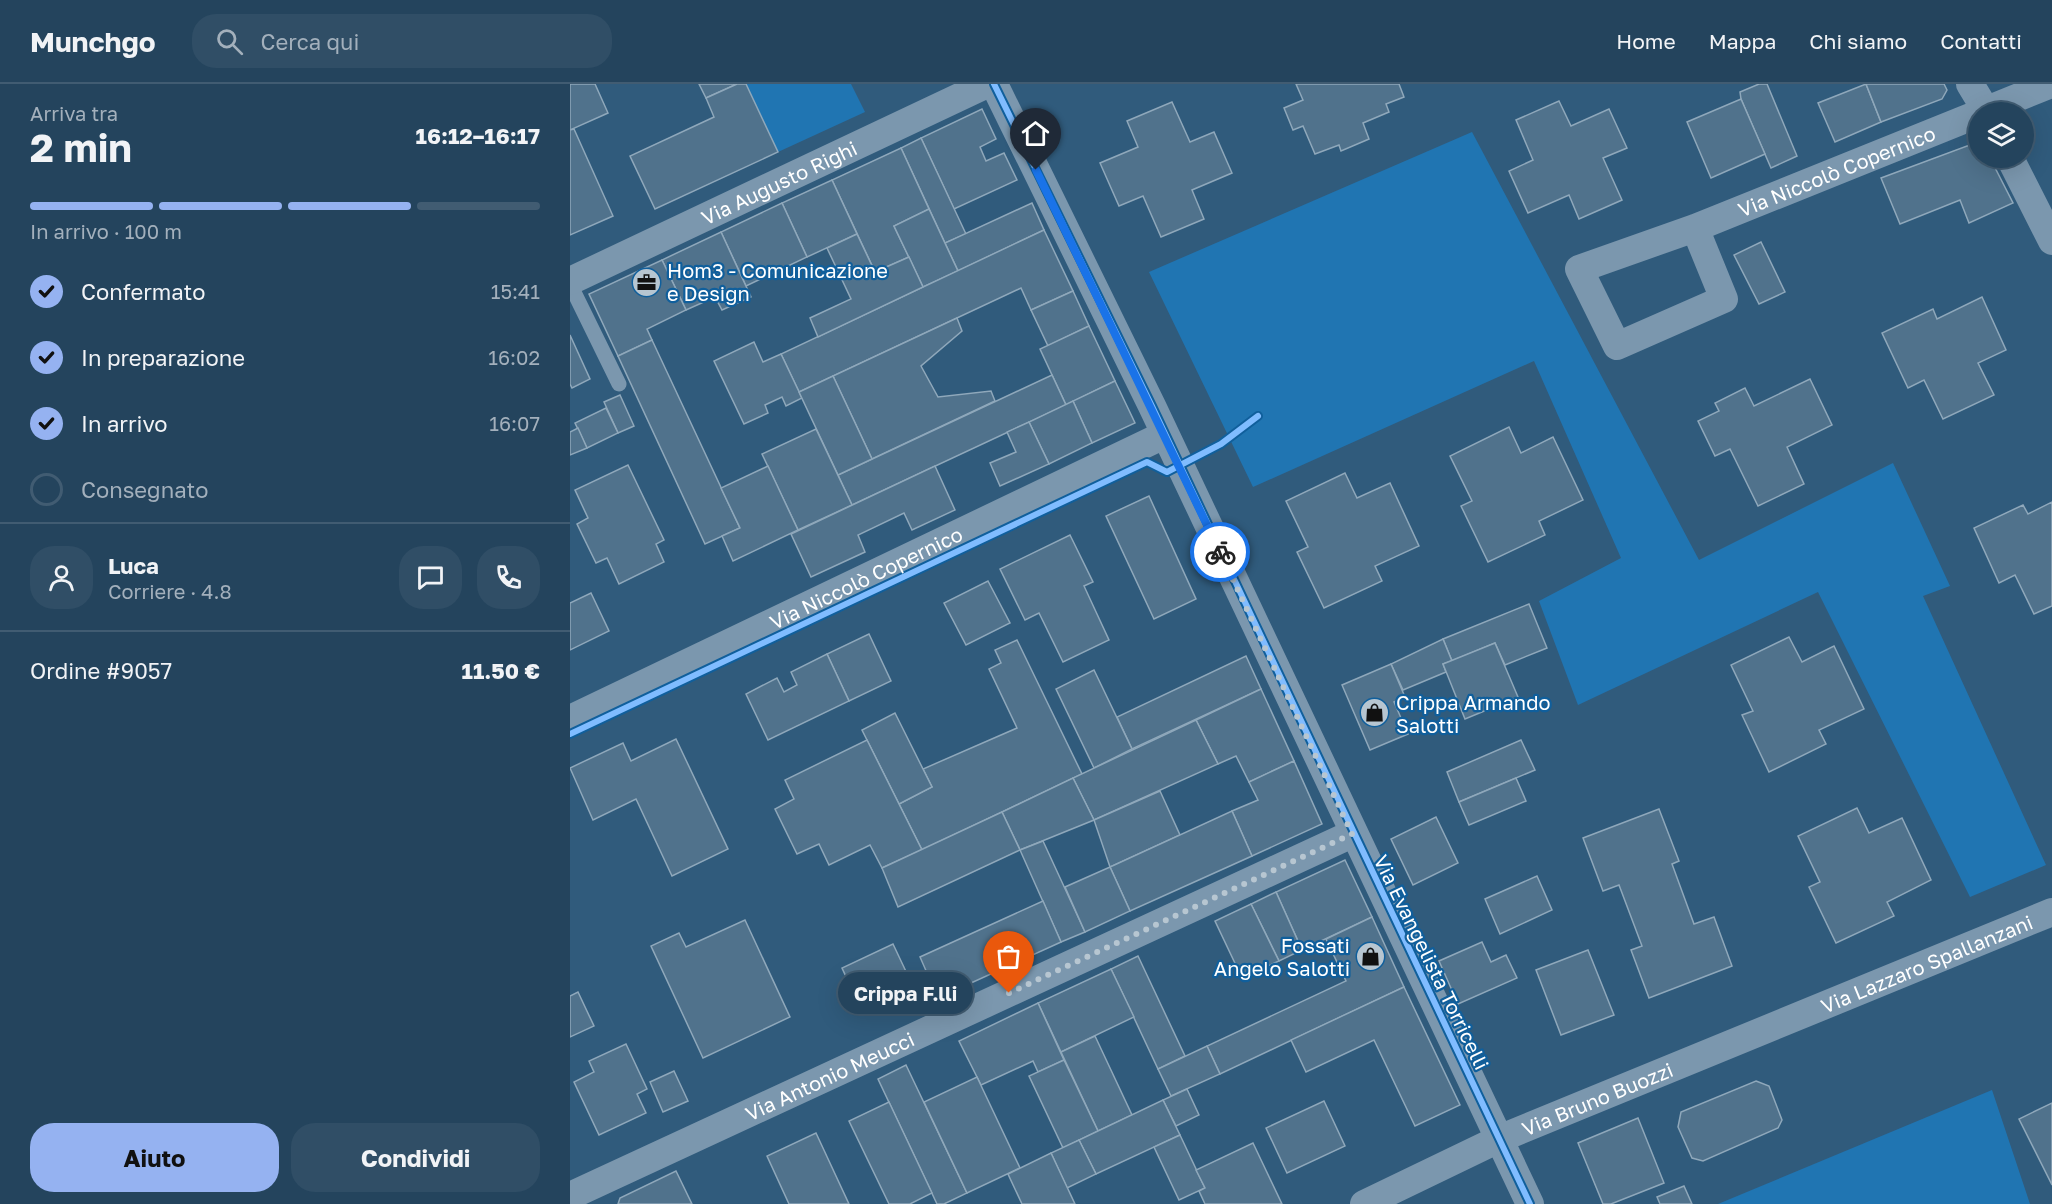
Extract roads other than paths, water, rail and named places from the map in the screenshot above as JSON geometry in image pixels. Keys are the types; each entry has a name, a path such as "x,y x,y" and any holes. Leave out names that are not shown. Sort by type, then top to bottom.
{"street":[{"name":"Via Augusto Righi","path":"570,282 987,84"},
{"name":"Via Evangelista Torricelli","path":"994,84 1164,435 1530,1204"},
{"path":"1970,84 1979,102"},
{"name":"Via Niccolò Copernico","path":"2008,102 2051,84"},
{"name":"Via Niccolò Copernico","path":"1695,228 1724,299 1617,346 1579,269 1695,228 1968,118"},
{"path":"2015,168 2052,241"},
{"name":"Via Niccolò Copernico","path":"570,719 1164,435"},
{"name":"Via Antonio Meucci","path":"576,1191 1352,834"},
{"name":"Via Lazzaro Spallanzani","path":"1803,1014 2052,912"},
{"name":"Via Bruno Buozzi","path":"1364,1204 1499,1139 1803,1014"}],"lane":[{"path":"570,282 619,384"}],"place":[{"name":"Hom3 - Comunicazione e Design","path":"646,282"},
{"name":"Crippa Armando Salotti","path":"1375,713"},
{"name":"Fossati Angelo Salotti","path":"1371,956"},
{"name":"Crippa F.lli","path":"1009,993"}]}
